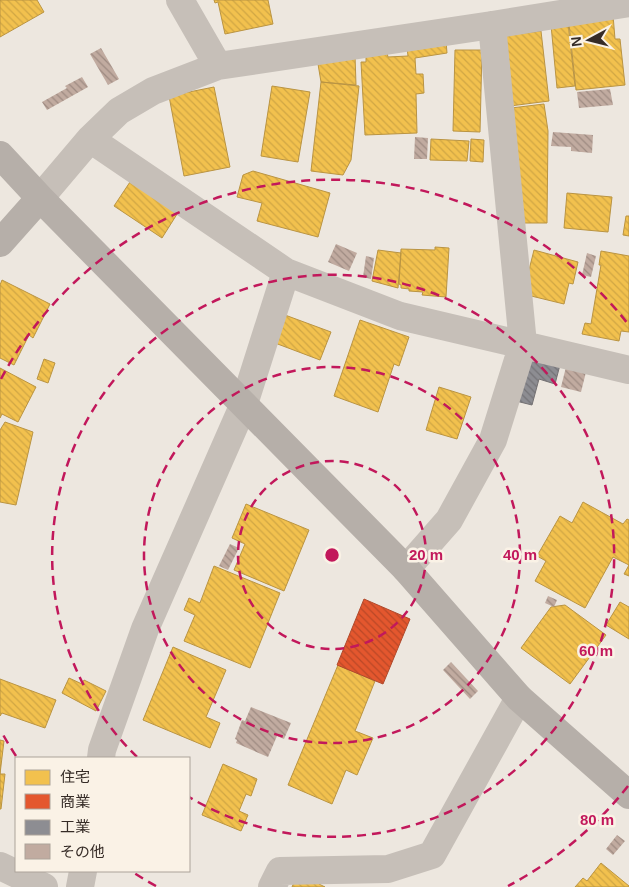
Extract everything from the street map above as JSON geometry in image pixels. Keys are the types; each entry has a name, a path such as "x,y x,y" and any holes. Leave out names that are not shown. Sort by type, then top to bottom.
{"street":[{"path":"180,0 218,66"},
{"path":"0,243 90,139 119,111 152,91 218,66 629,3"},
{"path":"406,568 449,520 493,440 523,344 492,25"},
{"path":"90,139 286,272 400,316 629,370"},
{"path":"0,155 40,198 406,568 518,698 629,795"},
{"path":"101,757 145,629 244,404 286,272"},
{"path":"272,887 280,871 388,869 432,855 518,698"},
{"path":"0,866 44,887"},
{"path":"80,887 82,872"}],"building: 住宅":[{"path":"0,0 37,0 44,12 0,37"},
{"path":"214,0 268,0 273,24 225,34 218,2 215,3"},
{"path":"613,15 615,39 620,39 625,85 576,90 569,24"},
{"path":"568,23 575,86 557,88 551,25"},
{"path":"504,31 525,33 541,31 549,101 502,107"},
{"path":"446,41 447,53 415,58 416,74 423,74 424,93 416,94 417,133 365,135 361,62 366,62 366,54 387,53 388,57 408,56 407,47"},
{"path":"455,50 482,50 480,132 453,131"},
{"path":"355,55 356,85 321,82 317,58"},
{"path":"321,82 359,86 351,160 343,175 311,171"},
{"path":"272,86 310,92 298,162 261,156"},
{"path":"214,87 230,167 184,176 169,96"},
{"path":"544,104 548,131 547,223 504,223 503,109"},
{"path":"431,139 469,141 467,161 430,160"},
{"path":"471,139 484,140 483,162 470,161"},
{"path":"253,171 330,193 318,237 257,221 262,203 237,197 243,175"},
{"path":"130,182 179,211 162,238 114,206"},
{"path":"567,193 612,197 608,232 564,228"},
{"path":"626,216 629,216 629,236 623,235"},
{"path":"435,247 449,248 446,297 422,295 423,292 409,291 409,289 401,288 399,284 401,249 435,250"},
{"path":"378,250 401,253 398,288 372,281"},
{"path":"534,250 578,262 573,284 569,283 564,304 523,294"},
{"path":"601,251 629,256 629,332 621,331 619,341 582,334 585,323 591,324 601,265 599,265"},
{"path":"2,280 50,304 33,338 29,335 14,365 0,358 0,285"},
{"path":"285,315 331,332 320,360 275,343"},
{"path":"360,320 409,337 399,366 394,364 378,412 334,396"},
{"path":"44,359 55,363 48,383 37,379"},
{"path":"0,368 36,387 18,422 2,414 0,418"},
{"path":"439,387 471,397 457,439 426,430"},
{"path":"5,422 33,432 16,505 0,502 0,430"},
{"path":"583,502 623,524 627,519 629,520 629,565 613,557 585,608 535,581 546,561 537,556 560,516 572,523"},
{"path":"246,504 309,530 284,591 234,570 245,544 232,538"},
{"path":"629,565 629,576 624,574"},
{"path":"214,566 280,593 250,668 184,641 195,615 184,610 189,598 200,603"},
{"path":"620,602 629,607 629,639 606,625"},
{"path":"565,605 606,635 570,684 521,648 551,607"},
{"path":"173,647 226,670 206,717 220,723 210,748 143,720"},
{"path":"338,665 375,681 355,731 373,738 357,775 346,770 332,804 288,785"},
{"path":"69,678 82,684 84,680 106,691 96,711 62,693"},
{"path":"0,679 56,700 45,728 2,713 0,716"},
{"path":"0,740 4,741 0,774"},
{"path":"223,764 257,779 251,796 246,794 239,811 248,815 241,831 202,815"},
{"path":"0,774 5,774 1,809 0,809"},
{"path":"601,863 629,887 575,887 583,878 587,881"},
{"path":"299,871 320,881 319,884 325,887 292,887"}],"building: 商業":[{"path":"364,599 410,619 383,684 337,665"}],"building: 工業":[{"path":"530,354 561,361 555,384 539,379 532,405 512,400"}],"building: その他":[{"path":"101,48 119,79 108,85 90,54"},
{"path":"82,77 88,87 47,110 42,102"},
{"path":"610,89 613,105 579,108 577,92"},
{"path":"553,132 593,135 592,153 571,151 571,147 551,146"},
{"path":"415,137 428,138 427,159 414,159"},
{"path":"336,244 357,253 349,271 328,262"},
{"path":"587,253 596,256 591,277 582,275"},
{"path":"366,256 374,258 371,279 363,277"},
{"path":"567,363 587,368 581,392 561,387"},
{"path":"230,544 239,548 228,570 219,566"},
{"path":"548,596 557,600 554,607 545,603"},
{"path":"451,662 478,691 470,699 443,670"},
{"path":"251,707 291,723 284,739 277,736 268,757 236,743 237,740 235,739 242,720 245,721"},
{"path":"617,835 625,841 613,855 606,849"}]}
